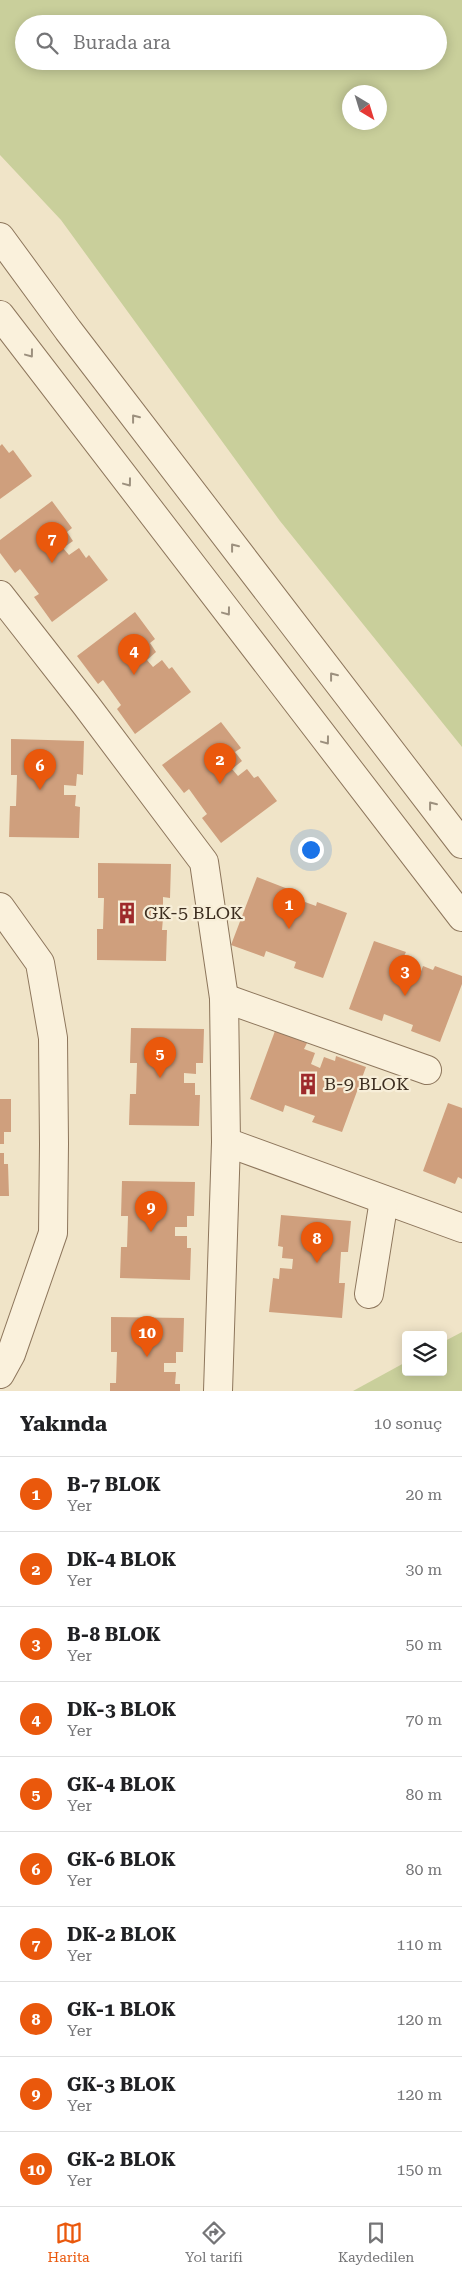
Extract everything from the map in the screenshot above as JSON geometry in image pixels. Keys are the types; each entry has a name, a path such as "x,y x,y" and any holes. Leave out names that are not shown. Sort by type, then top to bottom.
{"street":[{"path":"0,237 68,330 462,844"},
{"path":"0,315 462,916"},
{"path":"0,595 157,798 204,862 224,998 226,1142 218,1391"},
{"path":"0,907 40,962 53,1038 54,1144 52,1234 11,1354 0,1374"},
{"path":"224,998 427,1070"},
{"path":"226,1142 462,1228"},
{"path":"369,1294 384,1200"}],"green space":[{"path":"0,0 462,0 462,747 280,521 61,220 0,155"},
{"path":"462,1332 462,1391 353,1391 402,1364 402,1376 447,1376 447,1340"}],"building":[{"path":"2,444 9,453 13,450 32,476 0,499 0,446"},
{"path":"52,501 72,528 67,532 73,541 63,548 69,555 79,548 86,558 89,555 108,580 52,622 34,597 39,594 20,569 15,573 0,553 0,540"},
{"path":"135,612 155,639 150,643 156,652 147,660 153,667 162,660 169,669 172,667 191,692 135,734 117,709 121,705 103,680 98,684 77,656"},
{"path":"221,722 241,748 235,752 242,761 232,769 238,776 247,769 254,778 258,776 277,801 221,843 202,818 207,814 189,789 184,793 162,765"},
{"path":"11,739 84,741 83,775 77,774 76,786 64,785 64,795 76,795 75,806 80,807 79,838 9,837 10,806 16,806 17,775 11,775"},
{"name":"GK-5 BLOK","path":"98,863 171,864 170,898 163,897 163,909 151,908 151,918 163,918 162,930 167,930 166,961 97,960 97,929 103,929 104,898 98,898"},
{"path":"257,877 288,889 286,895 296,899 292,910 301,913 305,902 316,906 317,902 347,913 323,978 294,968 296,962 266,951 264,957 231,945"},
{"path":"374,941 406,952 403,958 414,962 410,973 419,977 423,966 433,970 435,966 462,976 462,984 440,1042 411,1031 413,1025 384,1014 382,1021 349,1009"},
{"path":"131,1028 204,1029 203,1063 196,1063 196,1074 184,1073 184,1083 195,1083 195,1095 200,1095 199,1126 129,1125 130,1094 136,1094 137,1063 130,1063"},
{"name":"B-9 BLOK","path":"275,1031 307,1043 304,1049 315,1053 311,1064 320,1068 324,1057 335,1061 336,1056 366,1067 342,1132 312,1122 315,1116 285,1105 283,1112 250,1099"},
{"path":"0,1099 11,1099 11,1132 4,1132 4,1144 0,1144"},
{"path":"448,1103 462,1108 462,1179 458,1177 455,1184 423,1171"},
{"path":"0,1153 4,1153 4,1164 8,1164 9,1196 0,1196"},
{"path":"122,1181 195,1182 194,1216 187,1216 187,1227 175,1227 175,1236 187,1236 187,1248 191,1248 190,1280 120,1278 121,1247 127,1247 128,1216 121,1216"},
{"path":"281,1215 351,1221 348,1252 341,1252 339,1283 345,1283 342,1318 269,1312 273,1278 279,1279 280,1268 292,1269 293,1259 282,1258 283,1247 278,1246"},
{"path":"111,1317 184,1318 183,1352 176,1352 176,1363 164,1363 164,1372 176,1372 175,1384 180,1384 180,1391 110,1391 110,1383 116,1383 117,1352 111,1352"}],"place":[{"name":"DK-2 BLOK","path":"52,563"},
{"name":"DK-3 BLOK","path":"134,675"},
{"name":"DK-4 BLOK","path":"220,784"},
{"name":"GK-6 BLOK","path":"40,790"},
{"name":"GK-5 BLOK","path":"127,913"},
{"name":"B-7 BLOK","path":"289,929"},
{"name":"B-8 BLOK","path":"405,996"},
{"name":"GK-4 BLOK","path":"160,1078"},
{"name":"B-9 BLOK","path":"308,1084"},
{"name":"GK-3 BLOK","path":"151,1232"},
{"name":"GK-1 BLOK","path":"317,1263"},
{"name":"GK-2 BLOK","path":"147,1357"}]}
